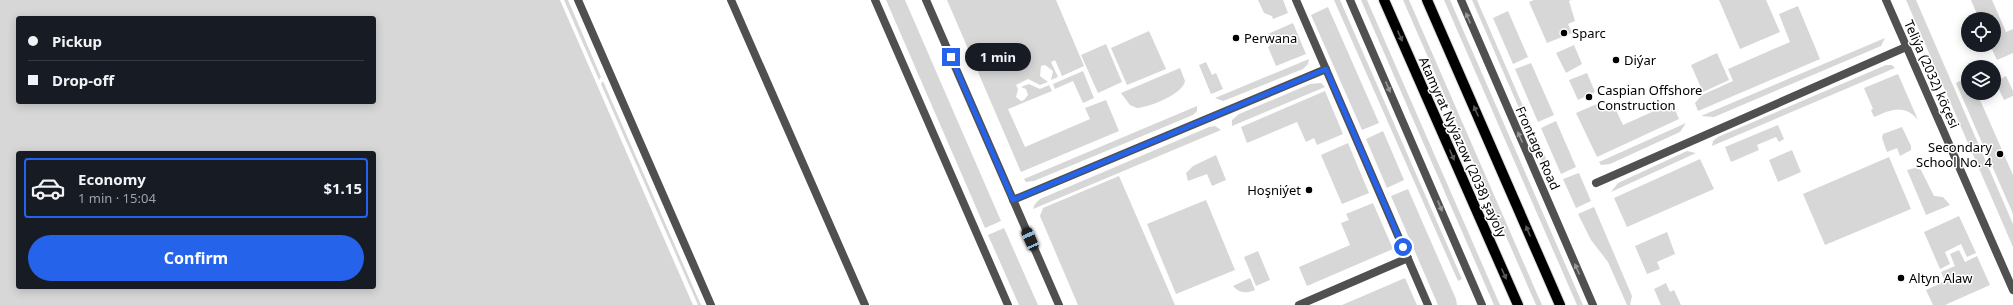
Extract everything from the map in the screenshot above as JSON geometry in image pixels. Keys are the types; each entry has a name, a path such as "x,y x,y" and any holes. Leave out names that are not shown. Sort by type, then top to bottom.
{"main road":[{"name":"Atamyrat Nyýazow (2038) şaýoly","path":"1384,0 1518,305"},
{"name":"Atamyrat Nyýazow (2038) şaýoly","path":"1427,0 1560,305"}],"street":[{"path":"578,0 711,305"},
{"path":"731,0 865,305"},
{"path":"875,0 1008,305"},
{"path":"926,0 1059,305"},
{"path":"1296,0 1428,305"},
{"path":"1350,0 1482,305"},
{"name":"Frontage Road","path":"1461,0 1593,305"},
{"name":"Teliýa (2032) köçesi","path":"1886,0 2013,290"},
{"path":"1596,183 1906,46"},
{"path":"1013,200 1326,69"},
{"path":"1299,305 1408,258"}],"shaded area":[{"path":"0,0 560,0 693,305 0,305"},
{"path":"564,0 568,0 601,77 599,80"},
{"path":"886,0 905,0 1001,221 985,228"},
{"path":"947,0 1056,0 1084,66 1062,76 1055,60 1051,62 1058,77 1051,80 1053,71 1045,65 1041,66 1040,76 1048,82 1040,85 1028,79 1016,85 1018,89 1016,97 1021,101 1028,95 1026,89 1021,87 1029,84 1040,89 1049,85 1052,91 1008,109 1025,147 1090,119 1085,108 1106,100 1119,131 1021,172"},
{"path":"1258,0 1283,0 1288,13 1273,19 1272,16 1264,13"},
{"path":"1334,0 1340,0 1462,279 1458,281"},
{"path":"1361,0 1367,0 1500,305 1494,305"},
{"path":"1403,0 1409,0 1542,305 1536,305"},
{"path":"1444,0 1450,0 1583,305 1577,305"},
{"path":"1472,0 1477,0 1549,166 1545,168"},
{"path":"1534,0 1571,0 1569,1 1575,21 1568,24 1572,33 1547,43 1529,2"},
{"path":"1719,0 1766,0 1780,32 1740,49"},
{"path":"1906,0 1916,0 2013,224 2013,247"},
{"path":"1971,0 1992,0 1997,12 1976,12"},
{"path":"1798,6 1820,59 1698,111 1695,103 1702,95 1733,81 1728,69 1790,42 1779,14"},
{"path":"1328,7 1379,123 1362,130 1311,15"},
{"path":"1508,11 1528,57 1513,64 1493,18"},
{"path":"2001,21 2006,32 2013,29 2013,53 1997,60 1993,52 2001,52"},
{"path":"1293,23 1306,54 1276,66 1268,47 1270,46 1268,40 1270,39 1268,34"},
{"path":"1149,31 1166,69 1127,85 1111,48"},
{"path":"1885,38 1881,46 1714,117 1701,116"},
{"path":"1106,44 1122,82 1098,93 1081,55"},
{"path":"1574,45 1582,64 1566,73 1556,53"},
{"path":"1717,53 1729,80 1703,92 1691,65"},
{"path":"1309,59 1308,64 1303,69 1223,101 1215,98"},
{"path":"1206,62 1212,75 1216,73 1223,89 1211,94 1199,65"},
{"path":"1531,63 1554,115 1538,122 1515,69"},
{"path":"1886,65 1892,65 1895,68 1712,146 1713,141 1718,137"},
{"path":"1180,68 1185,81 1183,86 1165,99 1137,108 1130,105 1121,93"},
{"path":"1083,71 1094,98 1083,103 1073,81 1055,89 1053,84"},
{"path":"1587,73 1595,92 1578,100 1569,80"},
{"path":"1898,74 1918,120 1907,111 1902,110 1891,110 1874,117 1871,110 1873,109 1864,88"},
{"path":"2006,76 2013,91 2013,96 2004,100 2001,94 2001,78"},
{"path":"1961,80 1961,94 1956,83"},
{"path":"603,81 701,305 698,305 601,84"},
{"path":"1321,83 1325,87 1232,126 1232,120 1239,114 1310,84"},
{"path":"1325,91 1343,134 1317,145 1314,138 1306,142 1297,122 1247,143 1241,127"},
{"path":"1963,100 1980,100 2013,175 2013,214"},
{"path":"1599,103 1601,109 1611,105 1614,111 1616,110 1623,125 1672,103 1679,119 1597,157 1576,113"},
{"path":"1197,106 1197,111 1193,115 1034,181 1026,182 1024,179"},
{"path":"1556,121 1576,167 1561,174 1541,128"},
{"path":"1686,123 1680,132 1610,164 1601,165 1599,162"},
{"path":"1778,125 1784,139 1779,142 1776,137 1757,145 1759,150 1731,162 1725,147"},
{"path":"1215,126 1221,130 1033,209 1035,204 1040,199 1209,127"},
{"path":"1902,127 1911,146 1911,150 1900,156 1897,148 1887,152 1882,138 1883,134"},
{"path":"1383,131 1404,180 1387,188 1366,139"},
{"path":"1348,143 1369,193 1342,204 1321,155"},
{"path":"1792,150 1801,172 1778,182 1769,160"},
{"path":"1687,151 1696,153 1611,192 1618,183"},
{"path":"1216,155 1226,180 1212,186 1207,174 1188,181 1186,173 1193,166"},
{"path":"1889,157 1911,209 1825,245 1803,194"},
{"path":"1700,159 1714,189 1627,227 1614,198"},
{"path":"1915,168 1921,170 1934,196 1943,197 1950,205 1926,215 1907,170"},
{"path":"1579,173 1591,201 1576,208 1563,179"},
{"path":"1119,176 1175,305 1078,305 1040,216 1043,208"},
{"path":"1408,189 1456,299 1457,305 1438,305 1391,196"},
{"path":"1206,200 1235,270 1176,294 1147,224"},
{"path":"1373,203 1393,249 1307,286 1299,267 1350,245 1341,223 1349,220 1346,214"},
{"path":"1594,207 1632,296 1630,305 1627,305 1608,262 1591,240 1578,214"},
{"path":"1959,216 1976,253 1967,257 1961,244 1945,252 1950,264 1940,269 1924,232"},
{"path":"1004,228 1038,305 1019,305 988,235"},
{"path":"1667,232 1675,254 1657,262 1660,269 1647,274 1635,246"},
{"path":"1959,250 1965,262 1977,256 1990,285 1945,305 1933,305 1926,290 1945,281 1941,272 1955,266 1950,254"},
{"path":"1258,251 1270,280 1256,286 1244,257"},
{"path":"1250,278 1255,290 1243,292 1233,286"},
{"path":"1405,278 1417,305 1342,305"},
{"path":"1666,283 1670,292 1674,290 1681,305 1661,305 1654,289"}],"place":[{"name":"Sparc","path":"1564,33"},
{"name":"Perwana","path":"1236,38"},
{"name":"Diýar","path":"1616,60"},
{"name":"Caspian Offshore Construction","path":"1589,97"},
{"name":"Secondary School No. 4","path":"2000,154"},
{"name":"Hoşniýet","path":"1309,190"},
{"name":"Altyn Alaw","path":"1901,278"}],"route":[{"path":"951,57 1013,200 1326,69 1403,247"}]}
